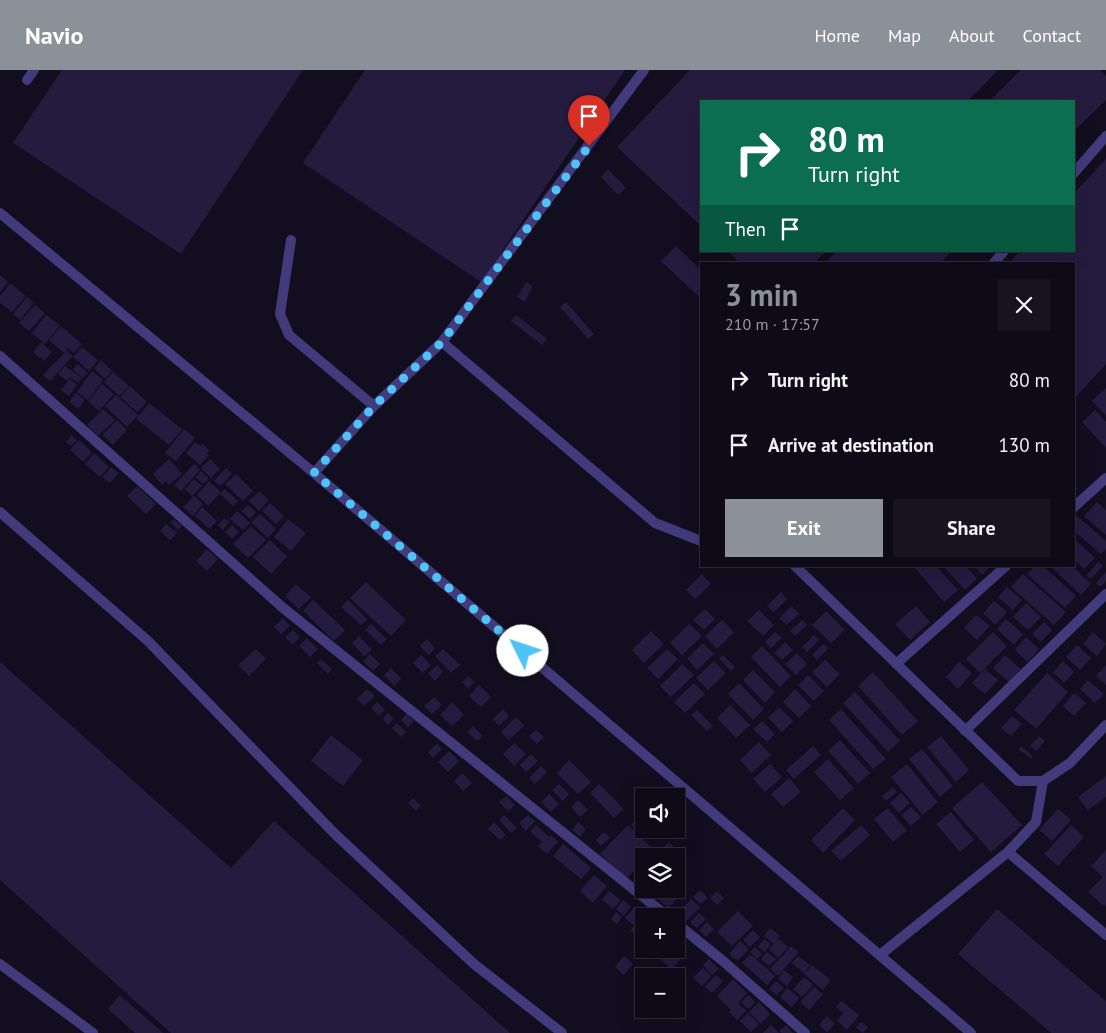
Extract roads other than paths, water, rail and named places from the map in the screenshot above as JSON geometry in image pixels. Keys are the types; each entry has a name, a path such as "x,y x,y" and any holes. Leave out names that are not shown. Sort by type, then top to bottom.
{"lane":[{"path":"27,80 34,70"},
{"path":"314,473 374,406 442,342 644,70"},
{"path":"1075,172 1106,136"},
{"path":"0,213 314,473 971,1033"},
{"path":"291,240 280,314 289,335 374,406"},
{"path":"995,262 1003,252"},
{"path":"442,342 655,523 700,541"},
{"path":"0,356 282,607 658,908"},
{"path":"1075,505 1106,478"},
{"path":"0,512 148,641 335,834 474,964 562,1033"},
{"path":"796,567 1018,781 1043,781 1070,763 1106,725"},
{"path":"896,664 1005,567"},
{"path":"965,731 1106,594"},
{"path":"880,955 1008,852 1036,822 1043,781"},
{"path":"1008,852 1106,935"},
{"path":"685,930 805,1033"},
{"path":"0,964 94,1033"}]}
